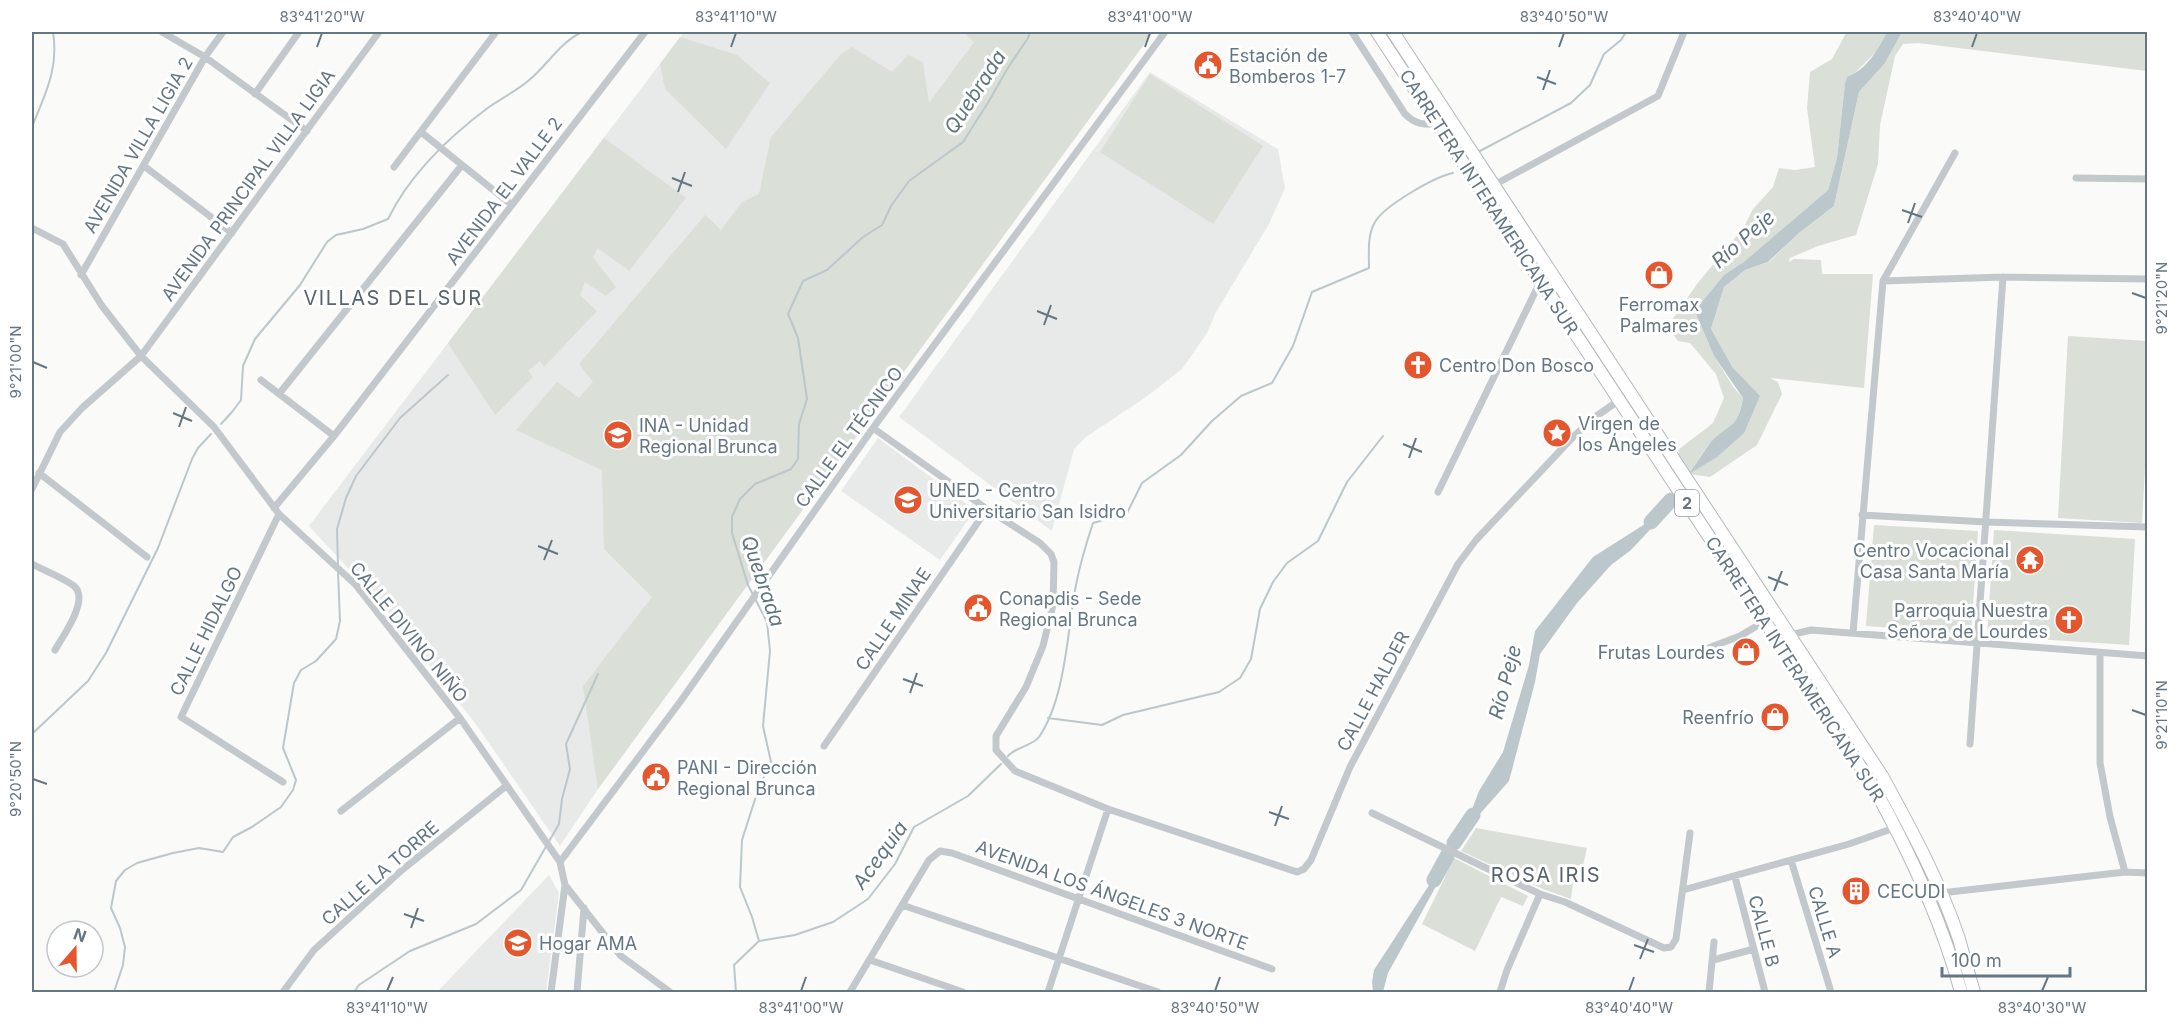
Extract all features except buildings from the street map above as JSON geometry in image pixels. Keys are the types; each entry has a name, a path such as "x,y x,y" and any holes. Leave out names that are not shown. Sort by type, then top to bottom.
{"highway":[{"name":"CARRETERA INTERAMERICANA SUR","path":"1377,32 1873,786 1902,825 1941,893 1974,993"},
{"name":"CARRETERA INTERAMERICANA SUR","path":"1393,32 1882,776 1961,990"}],"street":[{"path":"162,32 205,57 306,131"},
{"name":"AVENIDA VILLA LIGIA 2","path":"81,275 205,57 223,32"},
{"path":"255,93 299,32"},
{"name":"AVENIDA PRINCIPAL VILLA LIGIA","path":"32,489 60,432 82,408 141,356 379,32"},
{"path":"394,167 496,32"},
{"name":"AVENIDA EL VALLE 2","path":"277,511 645,32"},
{"name":"CALLE EL TÉCNICO","path":"560,862 680,702 873,428 1165,32"},
{"path":"1352,32 1405,114 1418,123 1437,124"},
{"path":"1494,185 1658,96 1684,32"},
{"path":"421,132 513,205"},
{"path":"1853,633 1883,281 1955,153"},
{"path":"279,394 462,165"},
{"path":"144,166 232,233"},
{"path":"2076,178 2148,179"},
{"name":"CALLE DIVINO NIÑO","path":"32,228 63,244 102,306 141,356 214,427 277,511 356,585 460,718 560,862 565,885 621,956 670,993"},
{"path":"1883,281 2003,277 2148,279"},
{"path":"1970,744 2003,277"},
{"path":"1438,492 1541,279"},
{"path":"261,380 334,436"},
{"name":"CALLE HALDER","path":"873,428 987,509 1040,543 1050,554 1055,572 1053,605 1037,665 996,736 996,750 1015,771 1108,809 1298,872 1304,869 1311,860 1350,767 1458,564 1476,540 1573,437 1630,391"},
{"path":"39,473 147,557"},
{"name":"CALLE MINAE","path":"824,746 987,509"},
{"name":"CALLE HIDALGO","path":"277,511 181,717 283,782"},
{"path":"1862,515 2148,527"},
{"path":"32,564 75,587 80,595 80,603 55,650"},
{"path":"1751,600 1763,607 1776,627 1790,635 1811,630 2148,656"},
{"path":"1690,655 1740,636 1765,621"},
{"path":"1790,635 1791,648 1799,661 1797,670"},
{"path":"2100,653 2100,763 2110,817 2125,872"},
{"path":"341,811 460,718"},
{"name":"CALLE LA TORRE","path":"283,993 314,950 402,870 506,786"},
{"path":"1048,993 1108,809"},
{"path":"1372,813 1540,894 1565,902 1664,948 1671,947 1676,939 1690,834"},
{"path":"1683,890 1735,877 1902,825"},
{"name":"AVENIDA LOS ÁNGELES 3 NORTE","path":"902,905 929,861 940,851 952,853 1272,969"},
{"name":"CALLE A","path":"1791,860 1831,993"},
{"path":"1941,893 2125,872 2148,873"},
{"name":"CALLE B","path":"1735,877 1765,993"},
{"path":"551,993 565,885"},
{"path":"1500,993 1507,970 1540,894"},
{"path":"850,993 902,905 1158,993"},
{"path":"577,993 584,908"},
{"path":"1709,993 1714,942"},
{"path":"1713,960 1754,949"},
{"path":"870,960 963,993"}],"shaded area":[{"name":"INA - Unidad Regional Brunca","path":"684,32 1153,32 598,789 560,846 475,723 383,606 309,526"},
{"path":"964,32 1153,32 598,789 583,686 652,597 604,549 602,470 516,430 557,382 579,398 593,382 579,364 705,215 721,230 742,202 759,194 771,137 841,54 852,47 892,72 908,55 923,62 929,103 974,42"},
{"path":"1849,32 1887,32 1879,49 1845,83 1837,158 1828,190 1745,261 1724,275 1697,308 1697,316 1714,356 1743,398 1736,419 1706,448 1691,473 1760,397 1733,368 1711,329 1724,287 1745,270 1769,262 1799,233 1834,206 1859,92 1885,63 1902,32 2147,32 2147,71 1918,43 1903,44 1895,56 1880,125 1878,164 1856,235 1818,246 1790,258 1789,262 1794,259 1821,260 1822,274 1873,274 1864,388 1770,378 1778,382 1782,394 1757,445 1710,477 1689,474 1681,462 1678,450 1713,423 1724,398 1716,374 1690,343 1678,341 1667,327 1697,284 1744,227 1753,209 1773,187 1779,168 1795,170 1815,167 1807,108 1810,72 1832,59"},
{"path":"1887,32 1902,32 1885,63 1859,92 1834,206 1799,233 1768,262 1745,270 1724,287 1711,329 1733,368 1760,396 1744,433 1717,457 1689,474 1711,442 1735,421 1743,398 1714,356 1697,316 1697,308 1724,275 1745,261 1828,190 1837,158 1847,77 1866,64"},
{"path":"680,37 737,55 770,83 726,149 665,89 660,64"},
{"path":"1150,72 1278,149 1285,188 1269,224 1216,312 1207,333 1182,369 1146,397 1086,437 1074,449 1052,531 899,417"},
{"path":"1150,74 1263,146 1213,224 1100,152"},
{"path":"604,138 686,198 629,271 598,248 593,257 616,287 606,296 585,282 580,295 597,311 544,367 540,361 528,371 533,377 495,415 448,343"},
{"path":"2068,336 2147,341 2147,429 2142,523 2058,518"},
{"name":"UNED - Centro Universitario San Isidro","path":"878,438 975,510 940,560 841,491"},
{"path":"1665,509 1660,519 1631,550 1611,565 1577,603 1540,654 1509,781 1463,833 1479,791 1503,752 1529,665 1535,631 1593,557 1645,524 1654,511"},
{"path":"1874,525 1978,531 1971,634 1866,626"},
{"path":"1994,530 2135,539 2129,645 1987,636"},
{"path":"1476,828 1587,848 1583,866 1575,865 1571,899 1543,889 1461,851"},
{"path":"1452,857 1528,896 1523,906 1501,897 1475,951 1422,924"},
{"path":"1444,862 1440,879 1388,973 1383,992 1373,992 1374,970"},
{"name":"Hogar AMA","path":"549,875 559,893 546,992 437,992"}],"waterway":[{"name":"Acequia","path":"32,127 50,81 54,58 53,32"},
{"path":"221,424 241,400 243,366 255,339 300,285 327,242 336,235 363,229 388,219 419,171 446,143 489,107 528,81 560,48 582,32"},
{"name":"Quebrada","path":"759,941 740,887 742,840 758,790 771,762 763,726 770,651 767,622 748,585 732,533 732,517 740,499 755,484 791,469 798,459 799,424 807,399 798,338 788,314 803,281 827,270 863,237 882,225 891,206 909,181 963,142 1030,32"},
{"path":"1480,151 1571,103 1590,85 1604,54 1621,40 1626,32"},
{"name":"Quebrada","path":"1008,756 1039,737 1055,703 1064,664 1078,577 1093,523 1127,513 1142,483 1181,455 1212,421 1241,396 1272,383 1293,346 1312,292 1369,268 1372,227 1380,215 1410,193 1453,173"},
{"name":"Quebrada","path":"338,566 337,529 346,498 356,476 400,418 448,375"},
{"path":"32,734 88,681 106,653 158,548 192,459 198,448 211,434"},
{"name":"Quebrada","path":"1048,718 1102,725 1123,715 1219,692 1240,678 1251,659 1260,609 1273,582 1287,563 1318,541 1347,482 1383,436"},
{"name":"Río Peje","path":"1651,522 1671,500"},
{"name":"Quebrada","path":"114,992 123,965 125,947 111,908 116,881 125,870 137,863 199,848 223,852 233,837 281,807 293,790 296,780 283,748 294,683 301,670 316,661 336,639 340,621 338,572"},
{"name":"Quebrada","path":"354,992 359,985 410,951 476,924 521,890 559,824 562,799 570,769 566,744 598,674"},
{"name":"Acequia","path":"736,992 734,965 759,941 795,935 833,922 868,899 895,864 914,827 968,796 1001,764"},
{"name":"Río Peje","path":"1454,843 1473,815"},
{"name":"Río Peje","path":"1434,880 1447,856"}],"place":[{"name":"Estación de Bomberos 1-7","path":"1208,65"},
{"name":"Ferromax Palmares","path":"1659,275"},
{"name":"Centro Don Bosco","path":"1418,365"},
{"name":"Virgen de los Ángeles","path":"1557,433"},
{"name":"INA - Unidad Regional Brunca","path":"618,435"},
{"name":"UNED - Centro Universitario San Isidro","path":"908,500"},
{"name":"Centro Vocacional Casa Santa María","path":"2030,560"},
{"name":"Conapdis - Sede Regional Brunca","path":"978,608"},
{"name":"Parroquia Nuestra Señora de Lourdes","path":"2069,620"},
{"name":"Frutas Lourdes","path":"1746,652"},
{"name":"Reenfrío","path":"1775,717"},
{"name":"PANI - Dirección Regional Brunca","path":"656,777"},
{"name":"CECUDI","path":"1856,891"},
{"name":"Hogar AMA","path":"518,943"}],"district":[{"name":"VILLAS DEL SUR","path":"393,298"},
{"name":"ROSA IRIS","path":"1546,875"}]}
